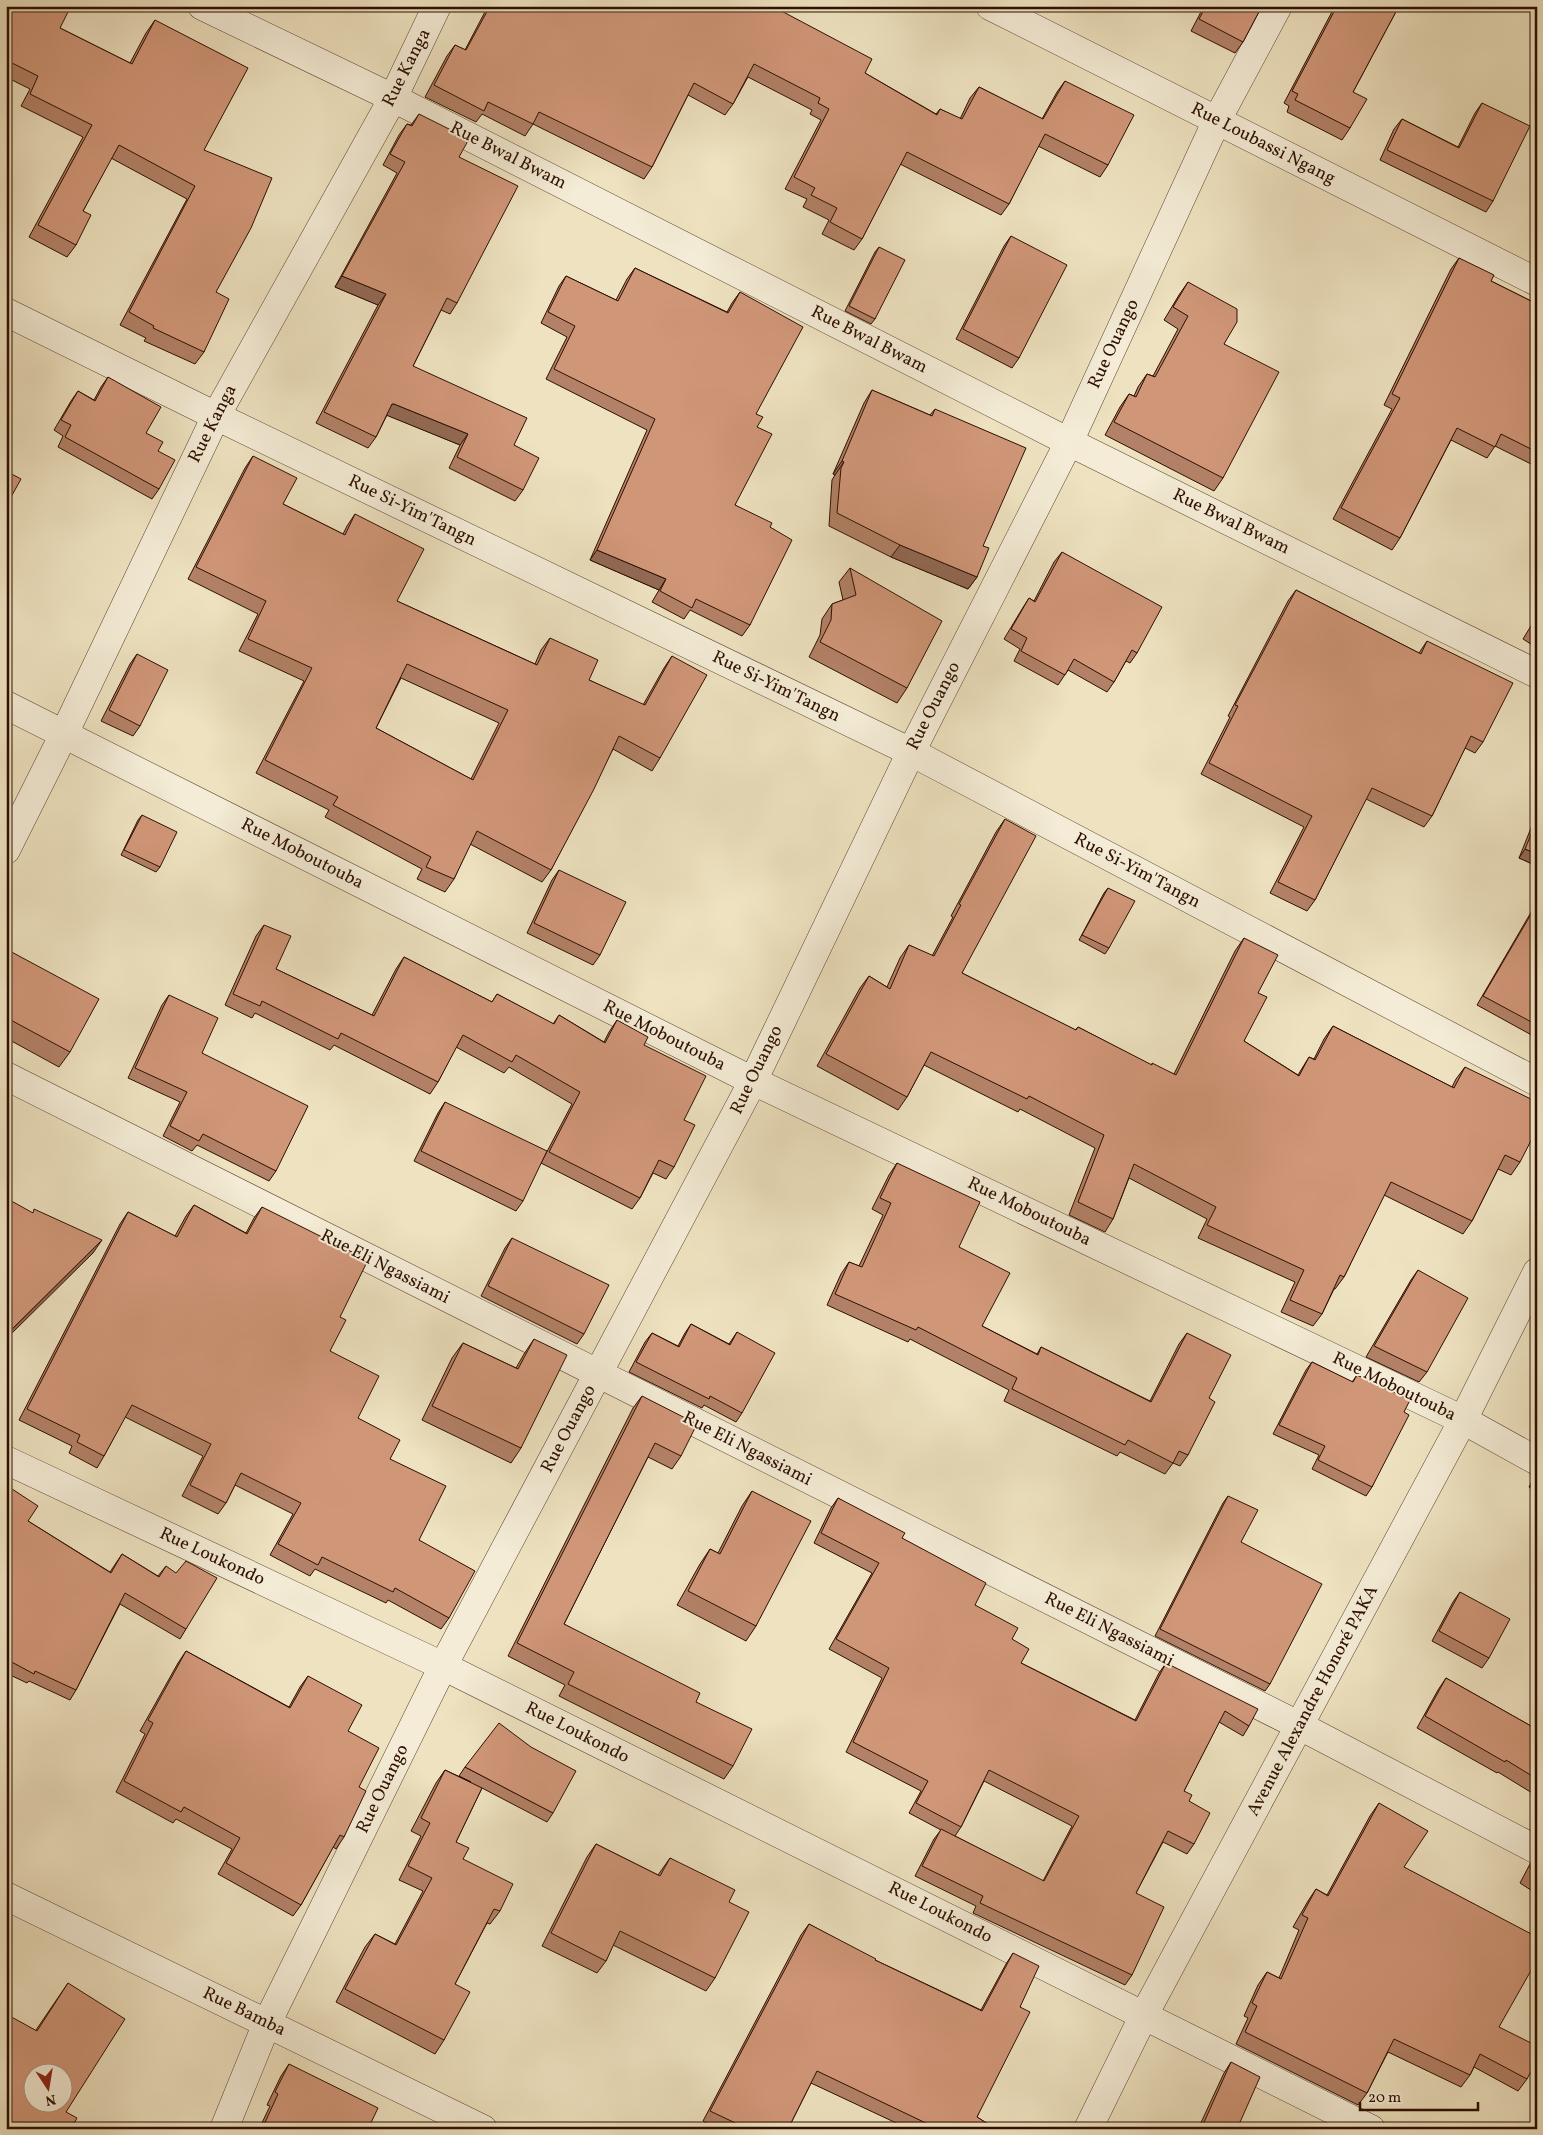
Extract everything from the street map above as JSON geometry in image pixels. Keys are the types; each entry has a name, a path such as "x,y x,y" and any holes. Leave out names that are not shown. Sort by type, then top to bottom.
{"street":[{"name":"Rue Bwal Bwam","path":"202,6 393,98 1069,442 1537,674"},
{"name":"Rue Kanga","path":"6,850 64,734 216,416 393,98 438,6"},
{"name":"Rue Loubassi Ngang","path":"990,6 1537,282"},
{"name":"Rue Ouango","path":"224,2129 266,2023 443,1666 753,1081 910,752 1069,442 1217,120 1278,6"},
{"name":"Rue Si-Yim'Tangn","path":"6,312 216,416 910,752 1537,1082"},
{"name":"Rue Moboutouba","path":"6,705 753,1081 1463,1420 1537,1461"},
{"name":"Rue Eli Ngassiami","path":"6,1076 1300,1726 1537,1850"},
{"name":"Avenue Alexandre Honoré PAKA","path":"1088,2129 1144,2015 1463,1420 1537,1272"},
{"name":"Rue Loukondo","path":"6,1460 443,1666 1371,2129"},
{"name":"Rue Bamba","path":"6,1896 483,2129"}],"building":[{"path":"6,6 71,6 60,28 132,64 155,20 248,68 204,150 272,178 251,228 216,292 229,299 204,352 153,328 154,326 129,312 195,186 119,145 83,211 91,215 76,245 38,225 92,125 30,94 38,76 6,60"},
{"path":"490,6 772,6 872,59 865,73 937,115 940,109 962,119 979,87 1043,119 1065,81 1134,115 1108,165 1045,134 1009,204 907,152 862,239 830,222 837,208 811,195 815,188 794,177 829,109 818,103 820,98 754,64 733,104 694,83 652,167 539,112 533,124 488,102 484,111 434,85 455,45 466,50"},
{"path":"1206,6 1262,6 1243,42 1199,19"},
{"path":"1337,6 1399,6 1353,92 1367,99 1350,128 1295,100 1298,94 1292,91"},
{"path":"1482,103 1530,126 1493,201 1387,150 1402,119 1459,148"},
{"path":"419,114 469,139 459,157 518,186 457,303 447,298 413,366 527,418 514,445 539,458 523,490 457,457 468,434 394,404 392,404 376,437 324,412 386,294 342,276 405,162 390,154 407,124 412,126"},
{"path":"1011,236 1067,265 1019,358 963,329"},
{"path":"879,247 905,260 875,319 849,306"},
{"path":"1459,258 1494,275 1491,281 1537,304 1537,452 1501,434 1495,447 1457,428 1400,538 1341,508 1400,398 1392,394"},
{"path":"635,268 728,313 740,292 803,327 756,414 763,417 757,427 772,434 735,505 772,523 770,527 792,540 750,625 696,599 692,608 660,591 666,579 597,550 655,419 554,369 575,326 548,312 566,276 618,301"},
{"path":"1188,282 1237,309 1237,322 1224,344 1279,372 1223,478 1114,422 1129,394 1136,397 1147,374 1155,377 1188,316 1173,307"},
{"path":"108,377 161,407 146,433 163,442 158,451 175,460 159,489 65,437 71,425 61,420 78,391 95,401"},
{"path":"872,390 932,416 935,409 1026,448 983,546 989,548 977,577 900,545 837,513 841,468 844,462 842,461"},
{"path":"253,456 297,478 283,504 345,535 355,514 424,549 397,601 537,665 550,638 598,660 589,680 645,705 672,656 707,675 660,758 619,736 594,789 551,870 477,831 454,879 426,867 431,857 333,805 338,797 265,760 312,668 248,639 266,601 196,567","holes":["407,664 508,710 473,780 376,728"]},
{"path":"6,471 21,479 6,506"},
{"path":"1062,552 1162,607 1137,653 1132,650 1114,682 1074,659 1065,675 1021,651 1027,638 1011,629 1029,598 1035,602"},
{"path":"850,568 942,621 907,688 820,642 831,620 832,604 856,595"},
{"path":"1296,590 1421,654 1427,641 1513,683 1483,742 1471,736 1432,816 1372,788 1315,900 1278,882 1312,816 1209,763 1238,706 1235,705"},
{"path":"1537,618 1537,632 1531,628"},
{"path":"137,654 168,670 140,726 109,710"},
{"path":"142,815 177,832 160,867 124,850"},
{"path":"1005,819 1036,836 962,973 1076,1030 1078,1027 1152,1065 1152,1063 1176,1075 1244,938 1278,955 1258,993 1267,997 1244,1041 1299,1076 1309,1057 1315,1060 1333,1026 1454,1088 1465,1067 1537,1102 1537,1129 1520,1162 1505,1155 1472,1221 1391,1182 1344,1277 1340,1275 1322,1314 1290,1300 1304,1270 1207,1225 1216,1207 1134,1164 1113,1219 1078,1202 1104,1135 1029,1096 1027,1099 931,1052 907,1097 826,1054 869,976 890,989 909,945 934,956 961,905 959,904"},
{"path":"1537,820 1537,854 1525,849"},
{"path":"559,870 626,902 600,955 534,923"},
{"path":"1108,888 1135,901 1109,948 1082,935"},
{"path":"1537,904 1537,1025 1483,996"},
{"path":"264,925 291,936 276,969 374,1016 404,957 492,1002 497,994 554,1024 559,1015 605,1043 617,1020 648,1037 644,1045 706,1076 684,1120 695,1125 674,1167 659,1160 640,1198 549,1152 580,1092 516,1055 512,1062 463,1035 438,1082 341,1033 338,1039 262,1001 260,1006 233,994"},
{"path":"6,949 99,999 70,1052 6,1018"},
{"path":"169,995 218,1018 202,1053 308,1106 276,1171 203,1134 199,1141 170,1126 187,1092 135,1068"},
{"path":"445,1102 547,1151 523,1201 421,1151"},
{"path":"897,1163 980,1202 959,1247 1010,1273 982,1326 1038,1355 1041,1347 1151,1402 1187,1333 1231,1355 1209,1398 1215,1402 1188,1455 1179,1451 1173,1463 1128,1440 1125,1445 1012,1389 1017,1378 918,1327 916,1330 835,1294 849,1262 862,1267 891,1203 880,1198"},
{"path":"6,1198 33,1213 34,1209 102,1240 6,1335"},
{"path":"194,1205 247,1234 262,1207 368,1260 340,1317 346,1320 330,1351 379,1376 358,1418 400,1440 390,1459 446,1486 419,1540 475,1571 449,1618 395,1588 393,1592 322,1557 318,1565 278,1544 301,1503 241,1473 226,1503 190,1485 211,1444 132,1405 104,1456 77,1442 80,1435 27,1409 128,1212 177,1237"},
{"path":"512,1238 609,1285 584,1334 488,1286"},
{"path":"1418,1270 1468,1298 1427,1372 1374,1346"},
{"path":"691,1324 730,1345 737,1332 775,1353 742,1413 710,1396 709,1399 636,1362 652,1333 679,1347"},
{"path":"534,1339 567,1355 521,1448 432,1406 463,1343 518,1369"},
{"path":"1312,1362 1353,1382 1357,1375 1410,1400 1404,1412 1409,1415 1372,1487 1318,1460 1325,1446 1279,1425"},
{"path":"642,1396 697,1424 681,1456 655,1443 564,1624 700,1693 696,1702 752,1729 733,1766 568,1684 574,1672 517,1643"},
{"path":"9,1487 38,1506 28,1521 111,1573 122,1554 159,1577 166,1566 176,1573 186,1561 217,1578 186,1629 125,1593 76,1690 35,1671 34,1674 6,1659 6,1492"},
{"path":"752,1491 811,1521 756,1626 688,1591 710,1549 720,1554"},
{"path":"1228,1496 1258,1510 1241,1542 1322,1584 1270,1684 1160,1629"},
{"path":"838,1498 905,1533 902,1538 986,1583 975,1605 1018,1628 1012,1639 1029,1649 1021,1663 1136,1721 1166,1663 1258,1709 1249,1726 1225,1711 1184,1791 1192,1795 1189,1801 1210,1813 1194,1844 1168,1831 1136,1893 1164,1907 1132,1975 980,1903 983,1896 922,1866 941,1829 1044,1881 1079,1816 989,1770 961,1827 916,1803 928,1781 853,1742 889,1668 836,1639 879,1563 821,1533"},
{"path":"1460,1592 1510,1619 1489,1658 1439,1631"},
{"path":"186,1651 290,1708 308,1676 362,1705 348,1731 379,1748 359,1787 366,1791 344,1837 340,1835 301,1905 226,1863 240,1838 184,1807 181,1812 124,1781 153,1723 148,1720"},
{"path":"1446,1678 1531,1726 1537,1718 1537,1779 1425,1716"},
{"path":"499,1723 531,1747 576,1771 553,1813 465,1767"},
{"path":"445,1770 482,1788 456,1842 469,1848 463,1859 513,1884 500,1911 494,1909 455,1984 470,1992 444,2040 345,1989 375,1934 396,1945 432,1878 408,1866 430,1823 421,1818"},
{"path":"1379,1803 1428,1831 1404,1867 1537,1937 1537,1960 1499,2027 1537,2046 1537,2060 1527,2079 1480,2054 1470,2075 1394,2039 1367,2093 1245,2032 1257,2006 1252,2003 1267,1972 1281,1979 1308,1918 1302,1915 1316,1889 1328,1896"},
{"path":"596,1844 660,1876 670,1858 735,1890 729,1902 749,1912 715,1978 620,1931 606,1961 551,1933"},
{"path":"1537,1856 1537,1872 1530,1868"},
{"path":"809,1924 875,1960 982,2011 1013,1953 1039,1966 1020,2007 1030,2012 977,2117 996,2129 928,2129 930,2125 817,2071 788,2129 748,2129 710,2111"},
{"path":"68,1983 125,2019 72,2103 72,2062 22,2062 22,2112 66,2112 77,2118 71,2129 6,2129 6,2014 37,2031"},
{"path":"1231,2062 1260,2077 1237,2129 1201,2129"},
{"path":"289,2064 378,2108 368,2129 262,2129 278,2094 275,2092"}]}
